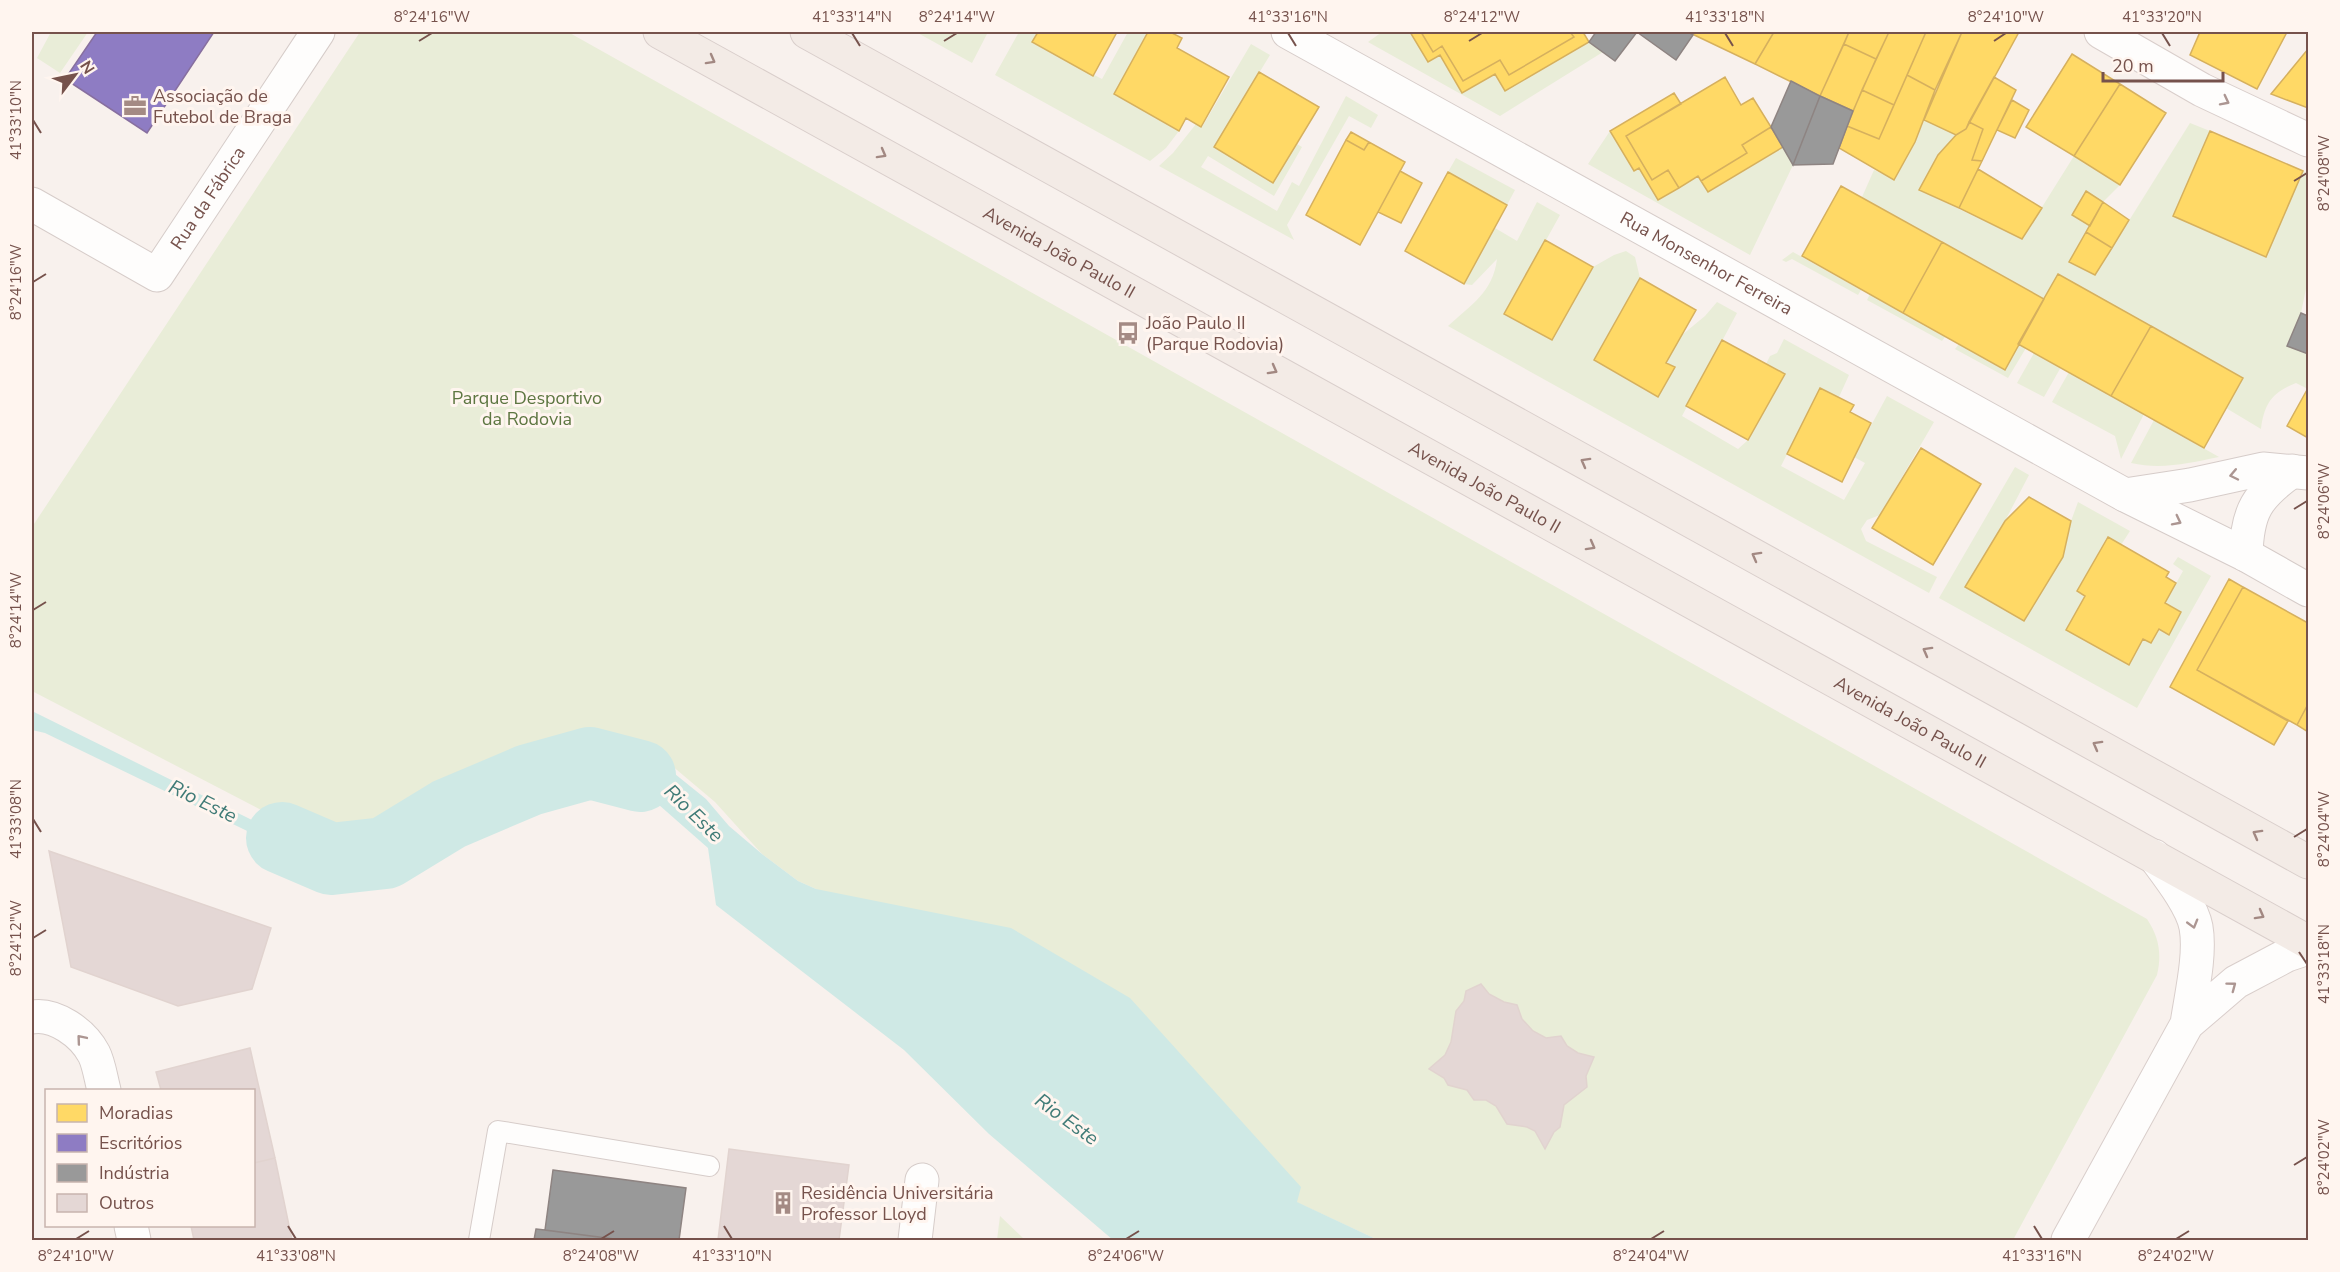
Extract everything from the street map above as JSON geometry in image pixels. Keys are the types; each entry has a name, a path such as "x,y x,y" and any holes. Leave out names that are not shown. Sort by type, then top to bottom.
{"main road":[{"name":"Avenida João Paulo II","path":"660,32 2308,942"},
{"path":"807,32 2308,862"}],"street":[{"name":"Rua da Fábrica","path":"32,204 157,275 318,32"},
{"name":"Rua Monsenhor Ferreira","path":"1288,32 2125,495 2246,555 2308,590"},
{"path":"2101,32 2202,90 2308,140"},
{"path":"2125,495 2190,485 2263,469 2300,472"},
{"path":"2246,555 2246,534 2254,507 2269,488 2300,472"},
{"path":"2154,856 2180,892 2196,927 2196,952 2187,1024"},
{"path":"2068,1240 2187,1024 2236,982 2287,955 2308,948"},
{"path":"32,1017 41,1016 72,1028 93,1053 104,1089"},
{"path":"915,1240 922,1180"}],"lane":[{"path":"478,1240 498,1131 709,1166"}],"green space":[{"path":"51,32 88,32 60,73 37,58"},
{"name":"Parque Desportivo da Rodovia","path":"360,32 568,32 2147,919 2158,946 2157,975 2013,1240 1378,1240 1296,1202 816,889 798,881 762,854 715,802 658,754 624,743 559,755 463,797 377,839 325,843 32,691 32,527"},
{"path":"916,32 988,32 972,63"},
{"path":"1019,32 1038,32 1033,43 1102,79 1128,32 1148,32 1114,94 1179,131 1166,148 1150,161 995,75"},
{"path":"1382,32 1410,32 1428,62 1440,55 1462,93 1495,74 1505,91 1589,42 1603,52 1500,116 1368,42"},
{"path":"1251,44 1270,55 1214,147 1273,183 1297,144 1302,147 1274,196 1208,156 1201,167 1277,211 1292,182 1299,186 1346,96 1378,115 1371,128 1349,116 1287,225 1294,240 1159,166 1173,153 1196,124 1202,127"},
{"path":"1924,120 1956,135 1938,155 1919,190 2022,239 2074,156 2120,185 2103,202 2086,191 2090,226 2069,262 2095,275 2190,123 2210,131 2173,216 2265,257 2303,171 2308,174 2308,279 2301,313 2287,345 2308,354 2308,389 2296,383 2275,395 2264,413 2261,429 2226,408 2243,378 2058,274 2044,299 1862,197 1874,170 1895,179"},
{"path":"1610,131 1634,171 1639,168 1658,200 1698,176 1708,192 1783,147 1793,165 1750,255 1588,164"},
{"path":"1456,158 1515,190 1507,205 1448,172"},
{"path":"1537,202 1560,215 1505,314 1552,340 1593,267 1626,251 1635,257 1640,278 1594,360 1657,397 1674,367 1666,363 1682,335 1705,316 1717,302 1737,313 1682,416 1738,449 1748,440 1785,375 1766,364 1770,356 1777,353 1784,339 1849,375 1839,397 1820,389 1781,466 1844,500 1865,463 1854,457 1887,396 1934,422 1880,515 1867,520 1861,529 1866,541 1937,577 1929,593 1448,326 1480,297 1491,280 1497,259 1472,285 1464,284 1495,228 1517,241"},
{"path":"1793,252 1861,290 1858,295 1792,259 1786,262 1782,260"},
{"path":"1870,294 1945,337 1942,341 1867,300"},
{"path":"1959,344 2004,370 2018,344 2026,348 2008,378 1955,349"},
{"path":"2034,353 2061,367 2044,397 2017,383"},
{"path":"2069,372 2144,414 2121,459 2115,436 2052,402"},
{"path":"2154,420 2219,457 2165,466 2131,463"},
{"path":"2015,467 2029,475 1966,587 2024,621 2063,557 2078,502 2130,531 2121,545 2107,537 2077,591 2085,596 2066,629 2128,665 2143,639 2151,643 2159,629 2169,634 2181,612 2165,603 2183,571 2173,564 2178,557 2211,576 2137,708 1939,598"},
{"path":"1000,1216 1025,1240 997,1240"}],"water":[{"path":"32,711 331,859 385,853 449,814 603,755 651,759 675,774 706,799 729,826 798,881 816,889 1011,928 1130,998 1301,1187 1297,1202 1378,1240 1113,1240 989,1134 904,1050 716,905 708,848 642,790 575,784 395,870 340,876 45,733 32,730"}],"building: Moradias":[{"path":"1038,32 1117,32 1093,76 1032,42"},
{"path":"1148,32 1170,32 1182,38 1177,48 1229,77 1201,127 1186,118 1179,131 1114,94"},
{"path":"1410,32 1421,32 1433,52 1442,46 1463,81 1500,60 1509,75 1574,37 1570,32 1583,32 1589,42 1505,91 1495,74 1462,93 1440,55 1428,62"},
{"path":"1421,32 1570,32 1574,37 1509,75 1500,60 1463,81 1442,46 1433,52"},
{"path":"1688,32 1774,32 1755,64"},
{"path":"1774,32 1849,32 1820,96 1755,64"},
{"path":"1849,32 1889,32 1876,59 1844,44"},
{"path":"1889,32 1926,32 1894,105 1862,90"},
{"path":"1926,32 1962,32 1935,90 1907,75"},
{"path":"1962,32 2019,32 1966,129 1956,135 1924,120"},
{"path":"2200,32 2287,32 2257,89 2190,55"},
{"path":"1844,44 1876,59 1853,111 1820,96"},
{"path":"2308,49 2308,108 2271,94"},
{"path":"2072,54 2120,84 2074,156 2026,127"},
{"path":"1259,72 1319,107 1273,183 1214,147"},
{"path":"1907,75 1935,90 1915,142 1894,180 1839,148 1847,126 1879,139"},
{"path":"1725,77 1741,105 1753,98 1771,127 1742,145 1747,153 1701,181 1698,176 1679,188 1668,170 1652,180 1626,136"},
{"path":"1994,77 2016,90 1982,161 1972,160 1983,129 1969,122"},
{"path":"2120,84 2166,113 2120,185 2074,156"},
{"path":"1862,90 1894,105 1879,139 1847,126"},
{"path":"1674,93 1681,104 1626,136 1652,180 1668,170 1679,188 1658,200 1639,168 1634,171 1610,131"},
{"path":"2012,100 2029,110 2015,138 1997,130"},
{"path":"1969,122 1983,129 1972,160 1982,161 1959,208 1919,190 1938,155 1956,135 1966,129"},
{"path":"1771,127 1783,147 1708,192 1701,181 1747,153 1742,145"},
{"path":"2210,131 2303,171 2266,257 2173,216"},
{"path":"1351,132 1369,142 1364,150 1346,140"},
{"path":"1346,140 1364,150 1369,142 1405,162 1360,245 1306,215"},
{"path":"1978,169 2042,208 2022,239 1959,208"},
{"path":"1400,171 1422,183 1401,223 1378,212"},
{"path":"1448,172 1507,205 1464,284 1405,251"},
{"path":"1841,186 1942,242 1903,313 1802,256"},
{"path":"2086,191 2103,202 2090,226 2072,215"},
{"path":"2103,202 2129,220 2112,248 2086,232"},
{"path":"2086,232 2112,248 2095,275 2069,262"},
{"path":"1545,240 1593,267 1552,340 1504,314"},
{"path":"1942,242 2044,299 2005,370 1903,313"},
{"path":"2058,274 2151,326 2111,396 2018,344"},
{"path":"1640,278 1696,310 1666,363 1675,367 1658,397 1594,360"},
{"path":"2151,326 2243,378 2204,448 2111,396"},
{"path":"1722,340 1785,374 1748,440 1686,406"},
{"path":"1820,388 1854,405 1850,412 1871,423 1842,482 1787,454"},
{"path":"2308,388 2308,438 2287,426"},
{"path":"1921,448 1981,484 1933,565 1872,528"},
{"path":"2029,497 2071,521 2063,557 2024,621 1965,587 2005,521"},
{"path":"2108,537 2169,572 2166,577 2176,583 2165,603 2181,612 2169,635 2159,629 2151,643 2143,639 2129,665 2066,630 2085,596 2077,591"},
{"path":"2229,579 2243,587 2197,670 2288,721 2274,745 2170,687"},
{"path":"2243,587 2308,623 2308,704 2297,725 2197,670"},
{"path":"2308,704 2308,732 2297,725"}],"building: Escritórios":[{"name":"Associação de Futebol de Braga","path":"97,32 214,32 147,133 65,79"}],"building: Indústria":[{"path":"1596,32 1637,32 1615,61 1589,42"},
{"path":"1637,32 1688,32 1693,35 1676,60"},
{"path":"1791,81 1820,96 1793,165 1771,127"},
{"path":"1820,96 1853,111 1833,164 1793,165"},
{"path":"2301,313 2308,316 2308,354 2287,346"},
{"path":"553,1170 686,1188 679,1240 622,1240 545,1230"},
{"path":"536,1229 545,1230 622,1240 534,1240"}],"building: Outros":[{"path":"49,851 271,928 252,989 178,1006 71,967"},
{"path":"1481,984 1489,994 1504,1002 1517,1005 1522,1019 1533,1031 1546,1038 1561,1036 1567,1046 1578,1053 1594,1057 1586,1076 1587,1087 1564,1105 1560,1127 1554,1132 1545,1149 1535,1131 1527,1127 1507,1124 1496,1106 1486,1100 1474,1100 1467,1090 1448,1085 1444,1078 1429,1069 1445,1055 1451,1042 1456,1011 1464,1001 1466,991"},
{"path":"250,1048 275,1158 255,1163 255,1089 161,1089 156,1072"},
{"name":"Residência Universitária Professor Lloyd","path":"729,1149 849,1165 839,1240 718,1240"},
{"path":"275,1158 292,1240 194,1240 191,1227 255,1227 255,1163"}],"waterway":[{"name":"Rio Este","path":"282,838 331,859 385,853 449,814 529,780 590,763 640,776"}],"place":[{"name":"Associação de Futebol de Braga","path":"135,106"},
{"name":"João Paulo II (Parque Rodovia)","path":"1128,333"},
{"name":"Residência Universitária Professor Lloyd","path":"783,1203"}]}
